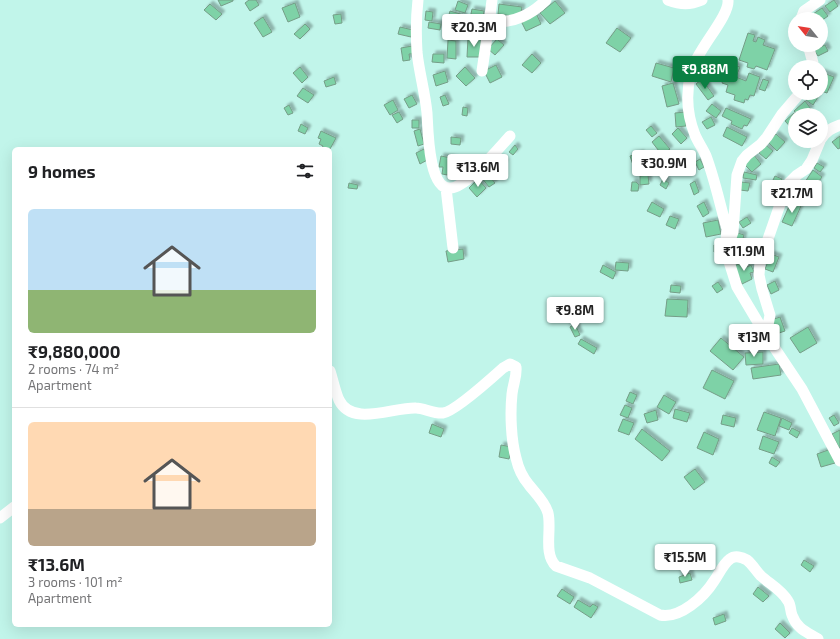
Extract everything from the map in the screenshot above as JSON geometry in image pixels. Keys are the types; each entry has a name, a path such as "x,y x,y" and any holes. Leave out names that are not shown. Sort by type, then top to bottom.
{"street":[{"path":"418,0 417,52 427,113 430,157 440,184 446,188 452,188 460,185 488,161 510,136"},
{"path":"482,70 492,0"},
{"path":"490,16 493,21 512,21 540,7 546,0"},
{"path":"668,0 692,4 702,0"},
{"path":"728,0 728,10 698,54 691,70 688,103 690,122 706,156 727,230 726,252 737,287 762,329 802,389 840,461"},
{"path":"804,12 820,0"},
{"path":"726,252 732,232 737,175 742,162 747,155 767,137 782,114 794,100"},
{"path":"828,131 840,125"},
{"path":"762,329 768,325 770,315 759,275 760,262 784,192 790,183 809,164 816,148"},
{"path":"446,188 453,248"},
{"path":"332,377 340,401 346,408 354,413 366,415 416,408 443,413 452,409 469,397 510,364 516,367 517,375 512,392 511,405 516,458 524,479 544,504 548,513 549,555 552,562 556,566 590,578 660,615 667,616 677,613 704,595 726,563 731,558 737,556 748,561 761,576 781,592 788,600 796,624 803,631 818,639"},
{"path":"0,518 12,509"}],"building":[{"path":"218,0 233,0 233,1 221,6"},
{"path":"249,0 256,0 259,5 250,11 245,3"},
{"path":"834,0 838,6 830,12 825,6"},
{"path":"458,1 468,5 465,13 455,10"},
{"path":"555,1 565,13 550,24 540,13"},
{"path":"295,3 300,17 288,22 282,8"},
{"path":"210,4 222,14 216,20 204,10"},
{"path":"499,4 522,7 520,17 498,14"},
{"path":"822,8 825,12 816,12"},
{"path":"472,9 484,11 481,30 468,28"},
{"path":"426,11 433,12 432,21 425,20"},
{"path":"450,11 464,15 462,25 447,22"},
{"path":"536,13 541,24 526,31 521,21"},
{"path":"341,14 342,23 335,24 333,15"},
{"path":"263,17 272,32 263,37 254,23"},
{"path":"429,22 441,24 440,30 428,28"},
{"path":"305,24 310,29 300,39 294,34"},
{"path":"400,27 413,30 411,37 398,34"},
{"path":"617,28 631,38 620,52 606,43"},
{"path":"748,33 755,35 753,41 756,42 758,37 765,40 763,45 775,49 767,70 756,66 754,69 747,67 748,63 739,60"},
{"path":"468,38 481,38 481,57 467,57"},
{"path":"497,39 504,45 495,55 488,49"},
{"path":"448,40 456,41 456,59 447,58"},
{"path":"412,46 413,54 409,54 410,60 403,61 401,48"},
{"path":"815,52 826,52 818,56"},
{"path":"433,54 444,54 444,63 432,62"},
{"path":"532,54 541,63 532,73 522,65"},
{"path":"656,63 674,68 671,82 652,76"},
{"path":"729,63 740,67 736,77 746,81 749,73 760,77 754,96 750,95 748,100 745,99 744,103 734,100 735,95 726,92 728,85 722,83"},
{"path":"496,65 502,77 490,83 484,71"},
{"path":"300,67 308,77 302,83 293,73"},
{"path":"465,67 475,78 466,86 456,76"},
{"path":"445,71 448,82 436,86 433,75"},
{"path":"828,75 834,77 828,91"},
{"path":"334,77 336,84 326,87 324,81"},
{"path":"702,79 714,96 708,100 696,84"},
{"path":"763,79 769,81 765,91 759,89"},
{"path":"673,83 679,104 667,107 662,86"},
{"path":"303,88 314,95 308,103 297,96"},
{"path":"412,95 417,104 409,108 404,99"},
{"path":"445,95 449,104 443,106 440,97"},
{"path":"393,100 398,110 390,115 384,105"},
{"path":"806,100 816,100 813,105"},
{"path":"805,101 810,108 797,108"},
{"path":"712,104 721,111 716,118 706,111"},
{"path":"289,105 293,113 288,115 284,108"},
{"path":"463,107 468,108 467,116 462,115"},
{"path":"726,108 751,119 747,126 744,125 742,129 731,124 732,121 722,116"},
{"path":"399,112 403,119 397,123 392,115"},
{"path":"685,112 686,126 676,127 675,113"},
{"path":"711,117 715,125 707,129 702,122"},
{"path":"412,120 419,120 419,128 412,128"},
{"path":"301,124 308,128 305,134 298,131"},
{"path":"651,126 657,133 652,137 646,130"},
{"path":"727,127 747,137 742,146 723,136"},
{"path":"678,128 687,138 681,144 672,134"},
{"path":"420,129 424,144 418,146 414,131"},
{"path":"321,131 336,138 331,147 322,147 319,144 321,139 318,138"},
{"path":"776,134 785,142 777,151 768,142"},
{"path":"659,136 670,149 662,155 652,142"},
{"path":"840,136 840,148 838,149 832,142"},
{"path":"451,137 461,138 460,145 451,144"},
{"path":"515,145 518,149 513,155 509,152"},
{"path":"766,145 773,151 766,159 759,153"},
{"path":"424,149 429,159 420,164 416,153"},
{"path":"641,153 643,163 633,165 630,156"},
{"path":"754,155 761,164 752,172 744,164"},
{"path":"441,156 456,159 453,176 442,174 443,167 439,167"},
{"path":"500,158 505,162 500,169 494,165"},
{"path":"700,159 704,167 699,170 695,162"},
{"path":"817,163 824,167 820,172 814,168"},
{"path":"813,170 822,177 814,188 805,182"},
{"path":"744,172 757,175 756,180 743,178"},
{"path":"487,173 495,183 489,187 481,177"},
{"path":"648,175 649,184 640,185 640,176"},
{"path":"775,176 782,179 779,185 772,182"},
{"path":"478,179 486,188 477,197 469,188"},
{"path":"663,179 669,183 666,189 660,185"},
{"path":"695,181 699,192 694,195 690,184"},
{"path":"632,182 636,182 639,185 638,191 631,191"},
{"path":"741,182 750,183 748,191 740,190"},
{"path":"349,183 358,185 357,189 348,188"},
{"path":"652,202 664,209 660,217 647,211"},
{"path":"704,202 709,213 703,217 697,206"},
{"path":"791,202 801,206 792,226 782,222"},
{"path":"670,216 679,219 675,229 666,225"},
{"path":"747,217 751,223 743,228 739,222"},
{"path":"718,220 721,234 706,237 703,223"},
{"path":"735,232 744,235 741,246 732,244"},
{"path":"714,245 721,246 721,253 714,252"},
{"path":"463,249 464,259 448,262 446,251"},
{"path":"771,254 779,257 773,272 765,269"},
{"path":"745,261 747,267 751,265 754,272 750,273 752,279 742,284 734,266"},
{"path":"616,262 629,263 628,271 615,270"},
{"path":"603,265 616,272 613,279 600,272"},
{"path":"775,281 779,290 771,294 767,285"},
{"path":"718,282 723,289 717,293 712,286"},
{"path":"671,285 681,286 680,293 670,292"},
{"path":"667,299 688,300 687,317 665,316"},
{"path":"780,317 785,331 776,334 771,320"},
{"path":"575,324 580,335 575,337 570,327"},
{"path":"808,327 817,343 800,353 790,338"},
{"path":"721,338 744,357 733,370 710,351"},
{"path":"738,338 753,338 753,347 738,347"},
{"path":"581,339 597,348 594,354 578,344"},
{"path":"763,352 763,364 746,365 745,353"},
{"path":"779,364 781,375 753,379 751,368"},
{"path":"712,370 734,381 725,399 703,388"},
{"path":"630,392 637,395 633,404 626,401"},
{"path":"664,395 676,402 669,414 657,407"},
{"path":"625,405 632,408 628,418 620,415"},
{"path":"675,409 690,413 687,422 673,418"},
{"path":"656,410 658,420 647,423 644,414"},
{"path":"764,412 781,418 775,436 757,430"},
{"path":"723,415 736,418 734,427 721,424"},
{"path":"834,415 839,423 834,426 829,418"},
{"path":"782,418 792,423 789,430 779,426"},
{"path":"623,419 634,423 629,435 618,431"},
{"path":"432,424 444,429 441,437 429,433"},
{"path":"792,428 800,432 797,438 789,433"},
{"path":"642,429 670,451 662,461 635,439"},
{"path":"840,430 840,448 839,448 832,434"},
{"path":"704,432 719,439 713,455 697,448"},
{"path":"763,436 779,442 774,454 759,449"},
{"path":"501,445 512,447 509,459 499,457"},
{"path":"831,449 835,463 821,467 817,454"},
{"path":"772,457 780,462 776,467 769,463"},
{"path":"695,469 705,482 694,490 684,477"},
{"path":"804,560 814,566 810,572 801,565"},
{"path":"690,573 692,580 680,583 679,577"},
{"path":"758,587 769,596 763,602 753,594"},
{"path":"562,589 574,597 570,604 557,596"},
{"path":"578,600 590,607 593,604 598,607 591,618 574,607"},
{"path":"724,614 726,621 715,625 713,618"},
{"path":"780,623 790,633 785,638 775,629"}]}
